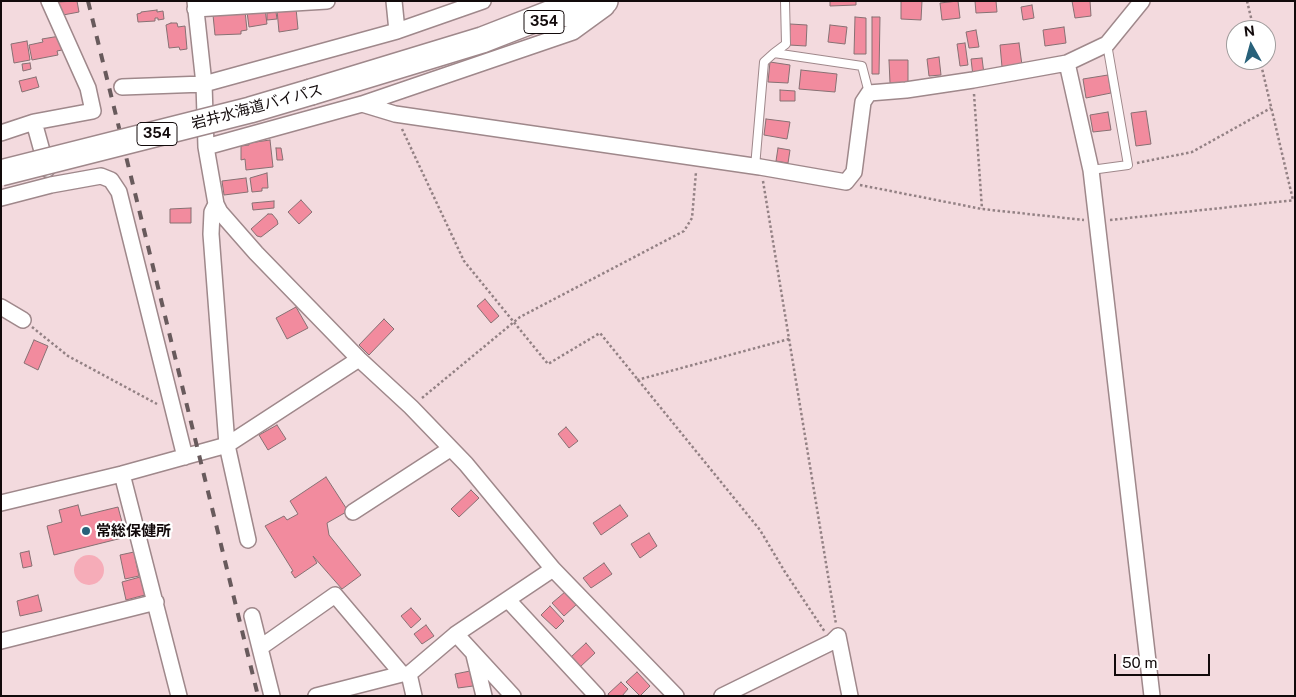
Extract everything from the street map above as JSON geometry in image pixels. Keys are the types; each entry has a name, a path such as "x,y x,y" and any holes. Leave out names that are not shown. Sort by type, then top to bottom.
{"highway":[{"name":"岩井水海道バイパス","path":"482,40 582,1"},
{"name":"岩井水海道バイパス","path":"1,173 250,110 564,16 605,1"}],"street":[{"path":"1,133 34,122 93,111 88,88 49,1"},
{"path":"328,1 195,5 204,84 206,147 216,204 220,212 256,253 359,359 466,464 553,569 665,693"},
{"path":"394,1 397,31"},
{"path":"122,87 204,84 397,31 483,1"},
{"path":"206,147 362,104 573,32 615,1"},
{"path":"362,104 395,114 758,167 846,182 854,172 863,102 869,93 906,90 973,80 1067,63 1106,44 1142,1"},
{"path":"1067,63 1091,170 1152,696"},
{"path":"34,122 51,185"},
{"path":"1,198 51,185 101,176 111,180 119,192 185,457"},
{"path":"216,204 212,212 211,234 227,445 248,540"},
{"path":"1,307 23,320"},
{"path":"1,504 122,474 227,445 359,359"},
{"path":"353,512 450,449"},
{"path":"122,474 179,696"},
{"path":"316,696 341,693 405,674 456,634 553,569"},
{"path":"260,647 335,595 405,674 414,696"},
{"path":"508,600 597,696"},
{"path":"1,641 156,602"},
{"path":"252,616 272,696"},
{"path":"456,634 513,696"},
{"path":"722,696 835,639 850,696"},
{"path":"473,654 484,696"}],"lane":[{"path":"758,167 764,62 786,44 785,1"},
{"path":"1091,170 1128,165 1106,44"},
{"path":"774,53 862,66 869,93"}],"path":[{"path":"1247,1 1252,20"},
{"path":"846,182 982,209 1097,221 1294,200 1262,70"},
{"path":"973,80 982,209"},
{"path":"1128,165 1192,152 1271,108"},
{"path":"395,114 464,261 548,364 600,333 760,530 785,572 835,639"},
{"path":"411,408 520,317 684,231 692,218 697,158"},
{"path":"758,167 789,340 835,639"},
{"path":"23,320 68,356 175,414"},
{"path":"637,380 789,340"}],"shaded area":[{"path":"89,555 100,559 104,570 100,581 89,585 78,581 74,570 78,559"}],"building":[{"path":"77,1 79,12 59,14 57,2"},
{"path":"830,1 856,1 856,5 830,6"},
{"path":"901,1 922,1 921,20 901,19"},
{"path":"958,1 960,18 942,20 940,3"},
{"path":"975,1 996,1 997,12 976,13"},
{"path":"1072,1 1090,1 1091,16 1075,18"},
{"path":"1032,5 1034,18 1023,20 1021,7"},
{"path":"296,8 298,29 279,32 277,10"},
{"path":"265,9 267,24 249,27 247,12"},
{"path":"157,10 157,12 163,11 164,19 158,20 158,18 155,18 155,21 138,22 137,14"},
{"path":"245,11 247,30 241,31 241,34 215,35 213,15"},
{"path":"276,12 277,19 267,20 267,13"},
{"path":"855,17 866,18 866,54 854,54"},
{"path":"872,17 880,17 879,74 872,74"},
{"path":"177,23 178,27 185,26 187,49 180,50 179,47 169,48 166,25"},
{"path":"790,24 807,25 806,46 789,45"},
{"path":"830,25 847,27 845,44 828,42"},
{"path":"1064,27 1066,43 1045,46 1043,30"},
{"path":"976,30 979,47 969,48 966,32"},
{"path":"60,36 62,50 57,51 58,55 32,60 29,45 43,42 42,39"},
{"path":"27,41 30,60 14,63 11,44"},
{"path":"965,43 968,65 960,66 957,44"},
{"path":"1019,43 1022,65 1002,67 1000,45"},
{"path":"939,57 941,75 929,76 927,59"},
{"path":"982,58 984,74 973,76 971,59"},
{"path":"889,60 908,60 908,83 890,83"},
{"path":"770,62 790,65 788,83 768,82"},
{"path":"30,63 31,69 23,71 22,64"},
{"path":"801,70 837,74 835,92 799,89"},
{"path":"1108,75 1111,93 1086,98 1083,79"},
{"path":"36,77 39,87 22,92 19,81"},
{"path":"780,90 795,91 795,101 780,101"},
{"path":"1146,111 1151,144 1136,146 1131,113"},
{"path":"1108,112 1111,130 1093,132 1090,115"},
{"path":"766,119 790,122 787,139 764,135"},
{"path":"270,140 273,167 246,170 245,159 241,160 241,146"},
{"path":"276,148 281,148 283,160 277,160"},
{"path":"778,148 790,150 788,163 776,161"},
{"path":"267,173 268,188 252,192 250,178"},
{"path":"246,178 248,192 224,195 222,181"},
{"path":"301,200 312,212 299,224 288,212"},
{"path":"274,201 274,208 253,210 252,203"},
{"path":"191,208 191,223 170,223 170,209"},
{"path":"268,214 272,214 278,224 261,237 257,236 251,229"},
{"path":"485,299 499,316 491,323 477,306"},
{"path":"296,307 308,328 287,339 276,318"},
{"path":"384,319 394,329 369,355 359,345"},
{"path":"34,340 48,346 38,370 24,363"},
{"path":"277,425 286,439 268,450 259,435"},
{"path":"566,427 578,441 569,448 558,434"},
{"path":"326,477 348,511 327,523 329,535 361,575 342,589 313,556 317,563 295,578 291,572 293,571 265,526 284,516 287,520 298,514 290,501"},
{"path":"471,490 479,498 459,517 451,509"},
{"name":"常総保健所","path":"78,505 81,516 118,507 126,537 54,555 47,526 62,522 59,510"},
{"path":"620,505 628,516 601,535 593,523"},
{"path":"649,533 657,546 640,558 631,544"},
{"path":"29,551 32,566 23,568 20,553"},
{"path":"134,552 139,576 125,579 120,555"},
{"path":"604,563 612,574 591,588 583,578"},
{"path":"140,577 145,595 126,600 122,582"},
{"path":"565,592 577,604 564,616 552,603"},
{"path":"38,595 42,611 20,616 17,601"},
{"path":"550,606 564,621 556,629 541,615"},
{"path":"411,608 421,619 411,628 401,616"},
{"path":"426,625 434,636 422,644 414,634"},
{"path":"586,643 595,653 580,667 571,657"},
{"path":"470,671 473,686 458,688 455,674"},
{"path":"637,672 650,686 640,696 626,682"},
{"path":"621,682 628,689 622,696 609,696 608,694"}],"railway":[{"path":"88,1 258,696"}],"place":[{"name":"常総保健所","path":"86,531"}]}
